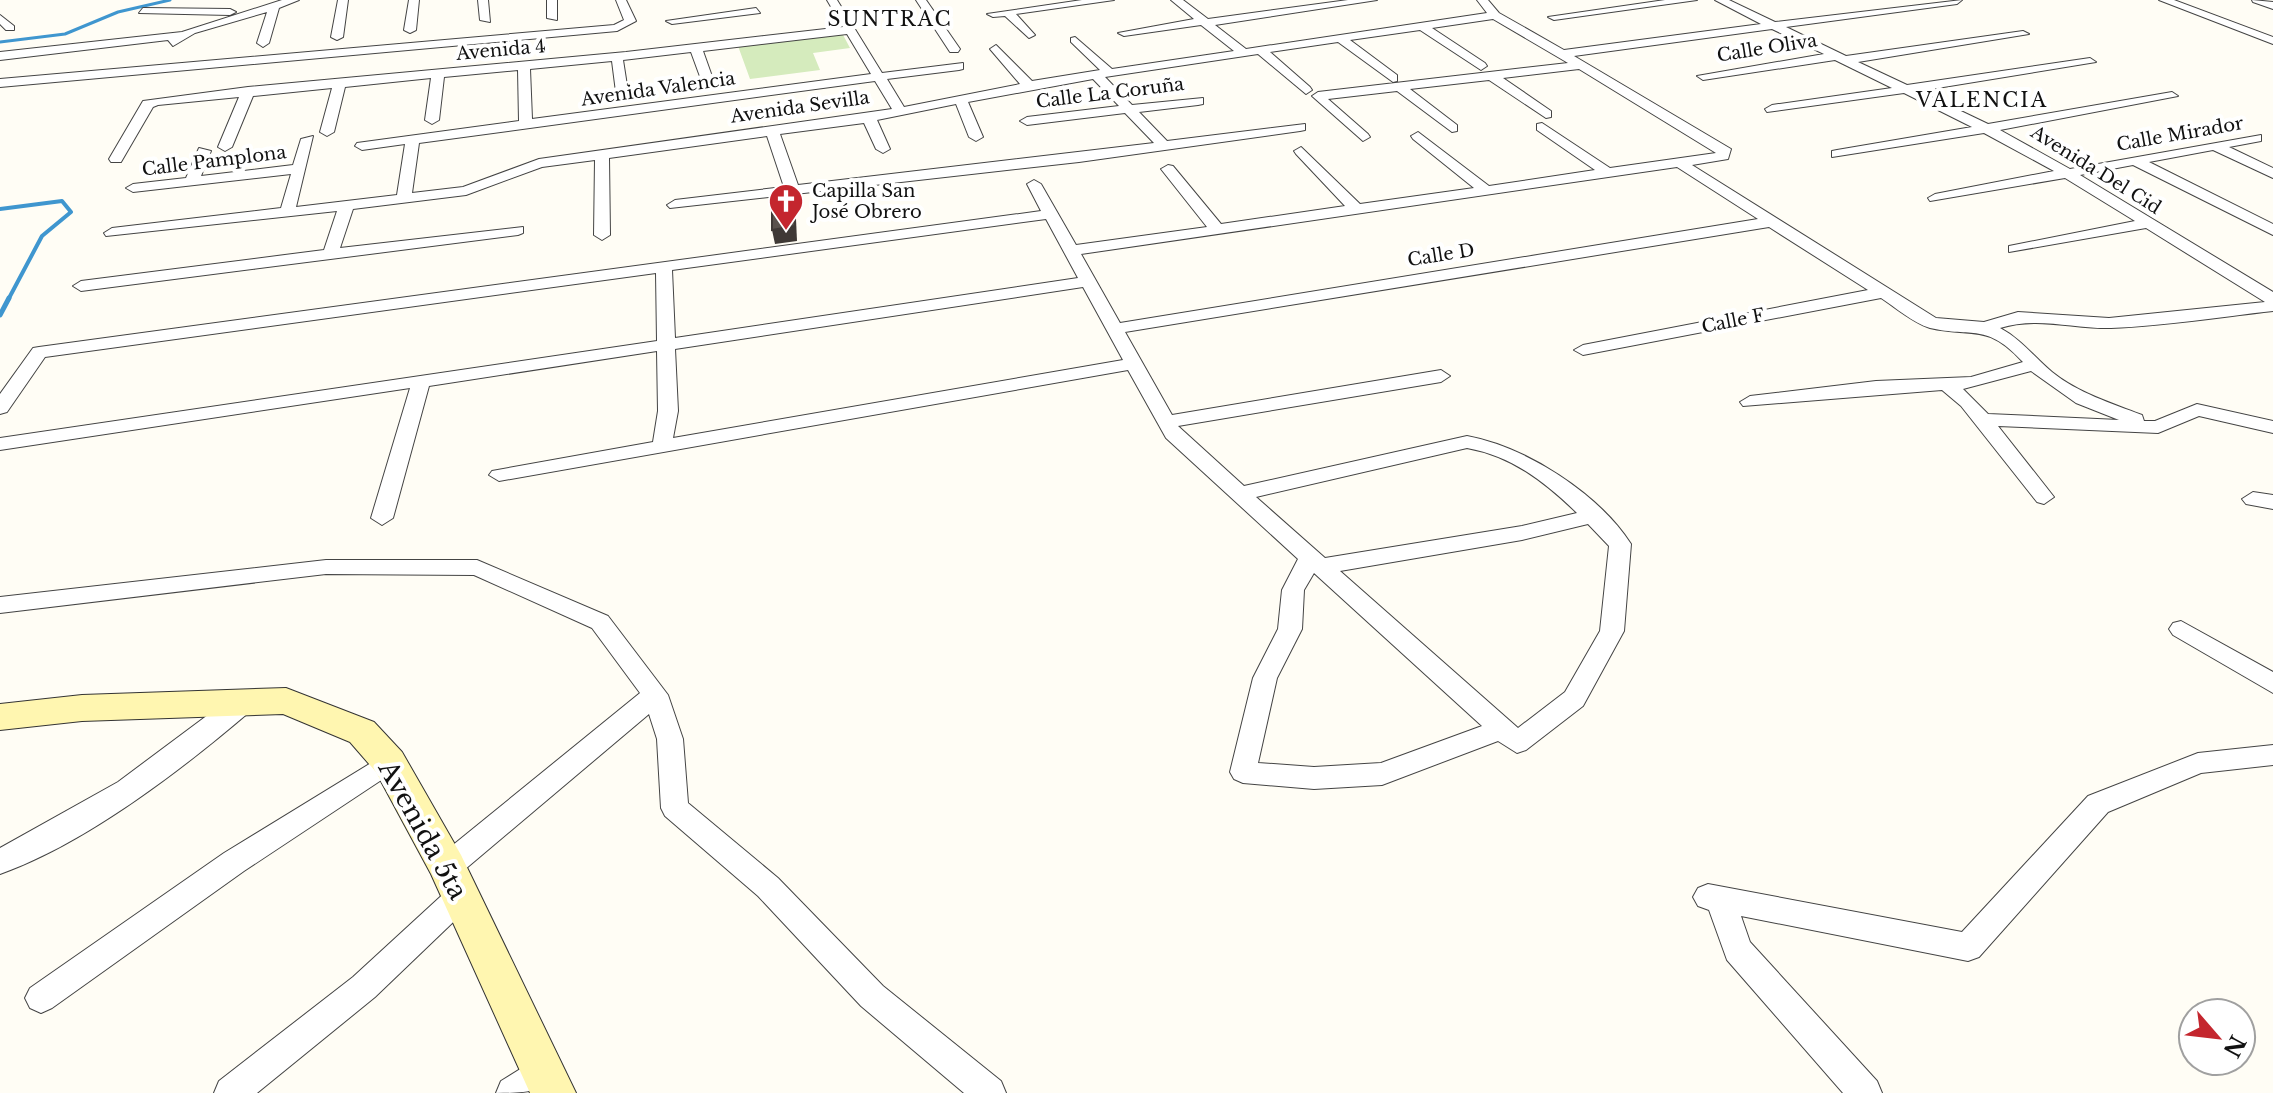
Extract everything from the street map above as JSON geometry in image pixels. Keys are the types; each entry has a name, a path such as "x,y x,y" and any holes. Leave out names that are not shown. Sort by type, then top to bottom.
{"street":[{"path":"0,56 183,35 294,0"},
{"path":"337,37 343,0"},
{"path":"410,30 414,0"},
{"path":"483,0 486,20"},
{"path":"552,0 553,18"},
{"path":"0,83 55,79 158,58 617,28 630,21 621,0"},
{"path":"832,0 901,113"},
{"path":"921,0 954,49"},
{"path":"993,14 1109,0"},
{"path":"1176,0 1243,52"},
{"path":"1266,0 1284,12"},
{"path":"1124,33 1372,0"},
{"path":"1071,251 1723,156 1724,149 1495,15 1482,0"},
{"path":"1604,0 1621,9"},
{"path":"1554,17 1690,0"},
{"name":"Avenida Del Cid","path":"1720,0 1992,129 2273,299"},
{"path":"2164,0 2273,41"},
{"path":"2257,0 2273,6"},
{"path":"1564,54 1957,1"},
{"path":"1094,2 1111,16"},
{"path":"672,21 754,5 769,39"},
{"path":"263,43 274,6"},
{"path":"143,11 252,13"},
{"path":"1008,12 1029,35"},
{"name":"Avenida Sevilla","path":"112,233 481,188 539,163 869,118 1028,85 1495,15"},
{"path":"0,18 10,28"},
{"path":"1422,26 1481,66"},
{"path":"1519,29 1533,31 1567,48 1591,50"},
{"name":"Avenida 4","path":"116,159 148,104 156,101 617,57 849,30"},
{"name":"Calle Oliva","path":"1703,76 2023,34"},
{"path":"158,58 183,35"},
{"path":"1340,38 1452,128"},
{"path":"1075,40 1128,110 1163,145"},
{"path":"696,48 708,82"},
{"path":"996,49 1028,85"},
{"path":"1259,49 1306,90"},
{"path":"617,57 622,92"},
{"path":"1772,109 2090,62"},
{"path":"55,79 65,65"},
{"path":"1363,137 1318,96 1396,82 1492,76 1582,65"},
{"path":"524,66 526,126"},
{"name":"Avenida Valencia","path":"362,146 959,66"},
{"path":"432,120 438,74"},
{"path":"1492,76 1608,173"},
{"path":"327,132 340,83"},
{"path":"225,147 248,91"},
{"path":"1837,154 2172,96"},
{"path":"961,101 976,137"},
{"name":"Calle La Coruña","path":"1027,121 1198,101"},
{"path":"869,118 883,149"},
{"path":"675,205 992,165 1079,158 1300,127"},
{"path":"772,131 792,190"},
{"path":"1418,136 1487,191"},
{"name":"Calle Mirador","path":"1935,198 2256,138"},
{"path":"288,210 308,139"},
{"path":"404,198 412,140"},
{"path":"2216,146 2273,174"},
{"path":"191,182 204,151"},
{"path":"1301,151 1356,209"},
{"path":"602,154 602,235"},
{"path":"2133,160 2273,230"},
{"path":"1680,163 1932,323 1985,327 2018,317 2109,323 2273,306"},
{"name":"Calle Pamplona","path":"133,188 300,169"},
{"path":"1168,169 1217,229"},
{"path":"1034,184 1173,434 1239,494 1315,563 1517,743 1574,699 1612,631 1620,544 1568,494 1512,455 1467,442 1239,494"},
{"path":"330,255 347,204"},
{"path":"0,408 39,352 1049,214"},
{"name":"Calle D","path":"1113,329 1775,221"},
{"path":"2015,249 2148,223"},
{"path":"81,286 518,230"},
{"path":"662,448 668,411 664,266"},
{"path":"0,444 1086,282"},
{"name":"Calle F","path":"1583,350 1884,292"},
{"path":"1985,327 2017,345 2046,376 2083,399 2158,427"},
{"path":"499,475 1133,364"},
{"path":"1750,402 1876,387 1987,381 2034,364"},
{"path":"1166,422 1441,376"},
{"path":"382,518 421,382"},
{"path":"1947,385 1968,402 2044,497"},
{"path":"1982,420 2158,427 2197,410 2273,427"},
{"path":"1503,729 1382,774 1314,778 1243,772 1265,678 1290,629 1293,590 1315,563 1522,533 1593,516"},
{"path":"0,605 326,567 477,568 600,622 655,695 670,739 675,808 768,887 872,996 989,1093"},
{"path":"2181,629 2273,684"},
{"path":"231,1093 364,987 454,881 655,695"},
{"path":"0,862 57,835 139,785 204,738 245,701"},
{"name":"Avenida 5ta","path":"0,717 82,708 286,701 318,711 362,732 389,762 454,881 536,1086"},
{"path":"1865,1093 1738,950 1714,898 1968,947 2098,804 2198,763 2273,755"},
{"path":"41,998 234,862 389,762"}],"green space":[{"path":"842,33 850,48 813,53 820,70 750,79 738,46"}],"building":[{"path":"793,205 795,226 772,230 772,206"}],"waterway":[{"path":"0,42 65,34 118,12 170,0"},
{"path":"0,209 62,201 71,212 42,236 8,300"},
{"path":"0,315 9,298"}],"place":[{"name":"Capilla San José Obrero","path":"786,232"}],"district":[{"name":"SUNTRAC","path":"890,19"},
{"name":"VALENCIA","path":"1982,100"}]}
